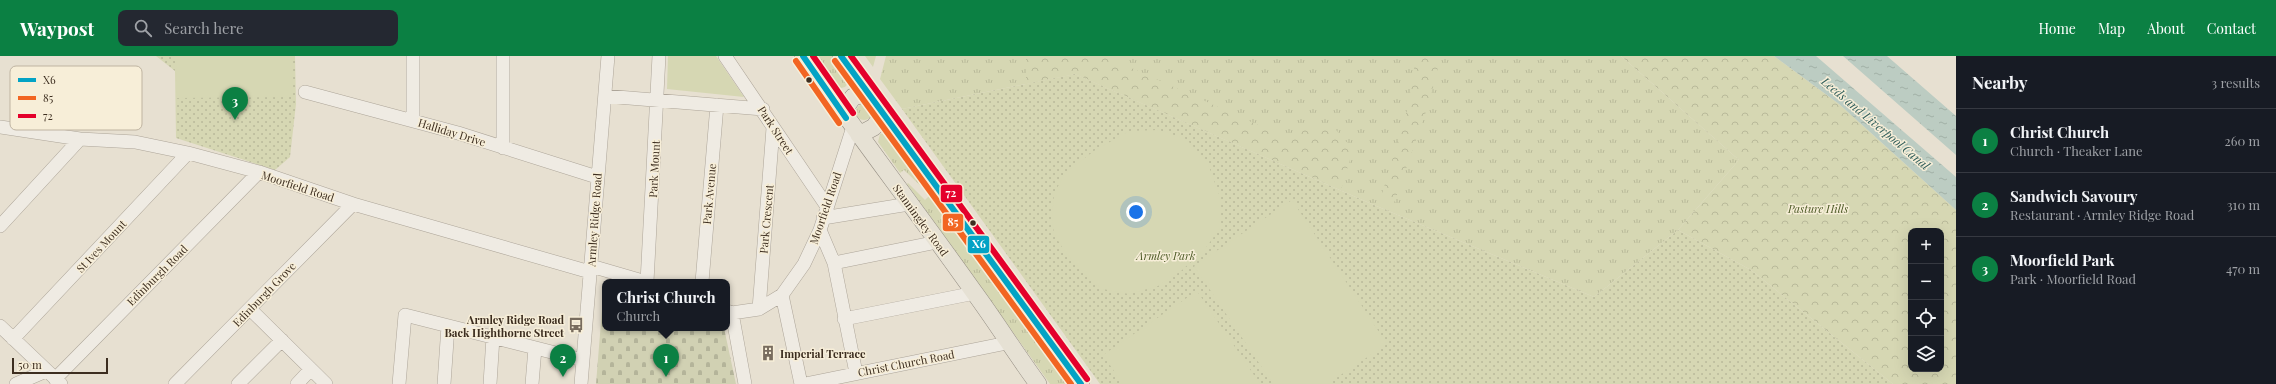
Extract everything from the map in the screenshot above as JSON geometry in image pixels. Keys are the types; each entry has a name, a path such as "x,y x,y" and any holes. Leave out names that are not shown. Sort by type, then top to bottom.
{"main road":[{"name":"Stanningley Road","path":"803,56 842,112 975,293 1007,342 1038,384"},
{"path":"841,56 1081,384"},
{"path":"842,112 853,97 868,93"},
{"path":"856,131 874,127 883,114"}],"street":[{"path":"413,56 413,120"},
{"path":"502,148 503,56"},
{"name":"Armley Ridge Road","path":"581,384 608,56"},
{"name":"Park Mount","path":"646,279 658,101 659,56"},
{"name":"Park Street","path":"725,56 762,109 823,218 834,263 856,373"},
{"name":"Halliday Drive","path":"305,92 413,120 597,177"},
{"path":"605,96 762,109"},
{"name":"Park Avenue","path":"702,279 716,105"},
{"name":"Moorfield Road","path":"0,127 10,128"},
{"name":"Park Crescent","path":"759,309 773,128"},
{"name":"Moorfield Road","path":"20,130 80,139 135,142 188,153 259,172 353,204 590,269 633,279"},
{"name":"Moorfield Road","path":"730,312 759,309 782,295 804,264 856,131"},
{"path":"0,226 80,139"},
{"name":"St Ives Mount","path":"13,339 188,153"},
{"name":"Edinburgh Road","path":"54,378 259,172"},
{"name":"Edinburgh Grove","path":"175,384 250,310 353,204"},
{"path":"823,218 909,204"},
{"path":"834,263 937,242"},
{"path":"844,319 975,293"},
{"path":"782,295 801,384"},
{"path":"250,310 326,384"},
{"path":"399,384 405,315 583,360"},
{"path":"730,316 745,384"},
{"path":"0,326 54,378"},
{"path":"444,384 448,326"},
{"path":"490,384 494,337"},
{"path":"238,384 282,340"},
{"name":"Christ Church Road","path":"805,384 1007,342"},
{"path":"532,384 535,348"},
{"path":"297,384 311,369"},
{"path":"16,384 54,378"}],"green space":[{"path":"156,56 295,56 296,104 290,157 275,170 176,138 175,71"},
{"path":"176,56 291,56 291,97 177,98"},
{"path":"668,56 716,56 744,97 667,89"},
{"path":"815,56 834,56 851,80 845,87 841,88 836,86"},
{"path":"865,56 876,56 873,67"},
{"path":"886,56 1621,56 1739,160 1678,230 1594,297 1374,205 1075,74 902,109 880,79"},
{"path":"1026,56 1105,56 1289,139 1308,126 1335,129 1353,149 1341,190 1075,74 1026,84"},
{"path":"1416,56 1441,56 1428,106 1394,203 1381,197 1408,107"},
{"name":"Pasture Hills","path":"1621,56 1774,56 1839,104 1956,210 1956,384 1893,384 1751,270 1678,230 1739,160"},
{"name":"Armley Park","path":"1075,74 1374,205 1594,297 1678,230 1751,270 1893,384 1100,384 902,109"},
{"path":"864,104 870,106 872,112 870,118 864,120 858,118 856,112 858,106"},
{"path":"1159,130 1186,139 1207,161 1220,197 1220,228 1205,249 1181,271 1158,286 1129,294 1103,289 1092,282 1065,252 1054,234 1052,218 1054,194 1065,173 1094,151 1129,131"},
{"path":"885,133 889,136 925,190 904,170 900,173 878,142 880,134"},
{"path":"908,183 925,200 929,196 969,246 1069,384 1050,384 907,184"},
{"path":"1292,200 1387,344 1327,384 1273,384 1194,266"},
{"path":"1197,291 1260,384 1123,384 1103,355"},
{"path":"602,309 602,331 725,331 736,384 596,384"}],"water":[{"name":"Leeds and Liverpool Canal","path":"1774,56 1816,56 1956,177 1956,210 1839,104"},
{"path":"1843,56 1887,56 1956,116 1956,155"}],"transit line":[{"name":"X6","path":"803,56 846,118"},
{"name":"72","path":"813,56 853,113"},
{"name":"X6","path":"841,56 1081,384"},
{"name":"72","path":"851,56 1087,379"},
{"name":"85","path":"796,61 839,123"},
{"name":"85","path":"835,61 1071,384"}],"place":[{"name":"Moorfield Park","path":"235,120"},
{"name":"Armley Ridge Road Back Highthorne Street","path":"576,325"},
{"name":"Imperial Terrace","path":"768,353"},
{"name":"Sandwich Savoury","path":"563,377"},
{"name":"Christ Church","path":"666,377"}]}
